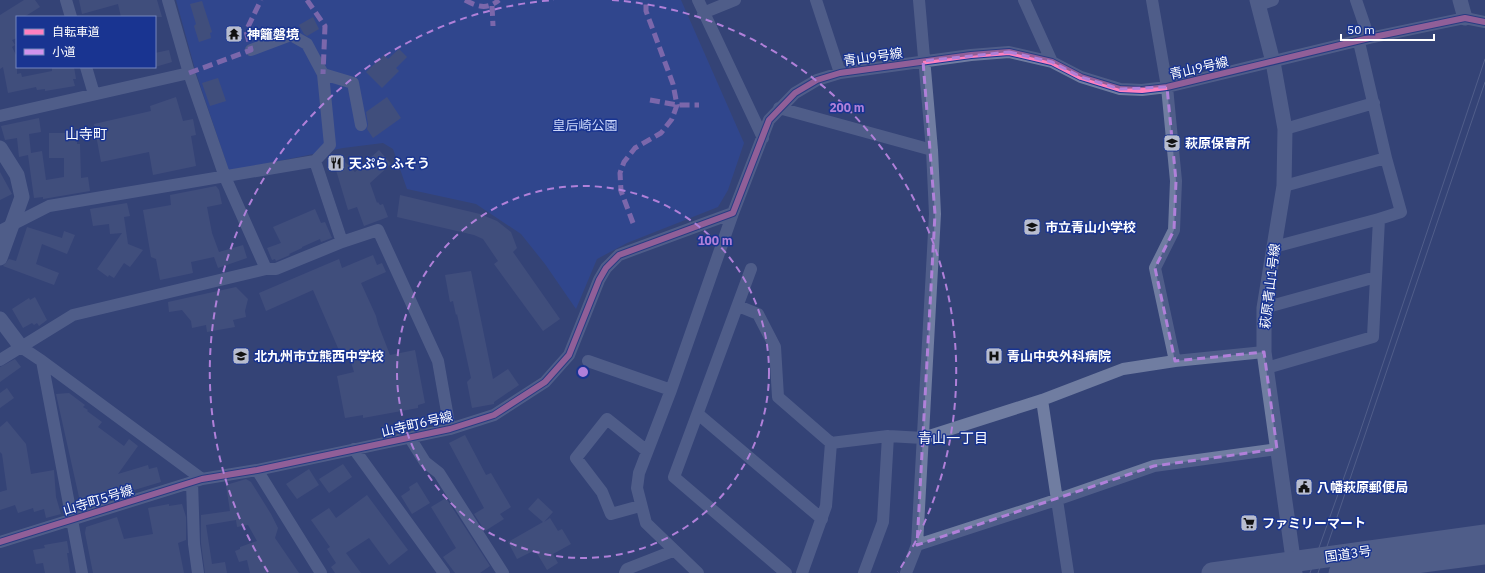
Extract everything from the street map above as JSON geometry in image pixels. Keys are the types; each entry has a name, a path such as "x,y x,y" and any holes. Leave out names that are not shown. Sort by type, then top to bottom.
{"highway":[{"name":"国道3号","path":"1212,573 1294,568 1485,535"},
{"name":"国道3号","path":"1339,573 1387,570 1485,554"}],"street":[{"path":"66,0 71,16"},
{"path":"168,0 189,74 225,177 266,269"},
{"path":"698,0 763,138"},
{"path":"703,13 735,0"},
{"path":"816,0 840,73"},
{"path":"906,573 917,545 935,214 932,150 923,61 919,0"},
{"path":"1024,0 1052,62"},
{"path":"1152,0 1168,87 1176,181 1174,230 1155,268 1174,361"},
{"path":"1274,246 1401,212 1386,158 1374,103 1356,0"},
{"path":"1460,0 1465,18 1485,22"},
{"name":"萩原青山1号線","path":"1263,2 1285,129 1284,186 1264,308 1264,352 1294,568"},
{"name":"青山9号線","path":"698,573 673,551 646,523 640,506 637,488 639,473 671,390 733,213 769,120 795,93 817,80 840,73 923,61 1009,52 1052,62 1081,76 1120,89 1142,90 1168,87 1364,40 1465,18"},
{"path":"5,228 49,206 315,161 330,144 323,74 307,44 291,35 251,50"},
{"path":"86,68 94,94"},
{"path":"0,116 189,74"},
{"path":"323,74 353,83 361,126"},
{"path":"1285,129 1374,103"},
{"path":"779,108 932,150"},
{"path":"0,148 17,175 22,197 5,228 0,258"},
{"path":"1284,186 1386,158"},
{"path":"315,161 342,242"},
{"name":"山寺町6号線","path":"197,481 410,438 450,429 494,415 545,382 569,355 599,280 606,268 619,255 733,213"},
{"path":"1267,368 1373,337 1379,219"},
{"path":"0,360 73,315 266,269 276,269 342,242 378,230 438,362 450,429"},
{"path":"751,269 674,476 786,573"},
{"path":"1264,308 1376,277"},
{"path":"738,306 758,314 775,347 778,397 831,443 888,436 923,438 1042,400 1123,369 1174,361 1264,352"},
{"path":"0,319 21,347 42,361 197,481 194,544 198,573"},
{"path":"42,361 82,573"},
{"path":"588,361 671,390"},
{"path":"1042,400 1068,573"},
{"path":"698,414 822,519"},
{"path":"640,506 611,514 602,492 576,458 607,419 647,450"},
{"path":"864,573 883,522 888,436"},
{"path":"410,438 425,462 439,473 503,573"},
{"path":"802,573 826,506 831,443"},
{"path":"354,449 444,573"},
{"path":"917,545 1056,500 1154,466 1277,449"},
{"path":"257,470 321,573"},
{"name":"山寺町5号線","path":"0,542 197,481"},
{"path":"625,573 627,569 673,551"}],"highlighted area":[{"path":"1009,52 1052,62 1081,77 1120,89 1167,87 1176,181 1174,230 1155,268 1175,361 1264,352 1277,449 1154,466 917,545 935,214 923,61"}],"green space":[{"name":"皇后崎公園","path":"176,0 681,0 744,143 728,190 718,207 627,243 597,259 576,309 545,264 521,234 476,204 407,189 393,149 383,143 343,148 229,171 196,73"}],"building":[{"path":"24,0 35,0 40,7 26,16 16,16 16,38 12,40 15,45 12,47 16,55 17,74 21,73 22,77 52,71 52,68 74,68 76,79 73,79 75,86 45,91 45,89 37,90 36,87 8,93 3,67 0,69 0,15"},
{"path":"79,0 157,0 162,17 121,16 118,4 82,14"},
{"path":"202,1 212,32 210,33 211,38 199,42 194,26 196,24 190,4"},
{"path":"313,17 319,29 307,36 304,34 299,25"},
{"path":"399,49 407,57 396,68 399,71 382,88 366,72 384,55 388,59"},
{"path":"169,50 172,62 156,67 156,53"},
{"path":"218,78 226,101 210,106 202,83"},
{"path":"176,97 183,121 193,119 196,135 191,136 196,166 153,175 149,152 101,162 94,124 151,111 150,106"},
{"path":"387,97 401,118 373,138 367,129 368,124 366,112"},
{"path":"39,118 41,132 29,134 31,153 42,151 46,180 64,177 64,158 49,158 49,133 77,133 77,144 80,144 81,178 88,177 90,191 43,199 43,197 34,198 28,155 19,157 17,138 5,140 1,126"},
{"path":"379,150 391,164 370,183 377,203 378,202 380,205 383,204 388,217 364,226 357,207 348,210 336,170 331,166 337,159 340,161 342,159 355,172"},
{"path":"0,172 12,194 0,200"},
{"path":"216,186 219,190 222,204 207,207 212,233 219,252 243,245 247,258 218,268 214,257 191,262 193,273 160,280 156,259 151,257 143,210 171,205 170,195"},
{"path":"400,195 480,214 497,221 511,232 517,248 513,252 560,319 543,331 494,264 498,261 483,239 474,235 397,217"},
{"path":"127,203 130,216 124,217 128,244 143,250 130,267 124,263 114,278 109,275 108,277 97,269 122,233 110,234 109,224 93,226 90,209"},
{"path":"315,209 321,223 325,222 332,238 321,242 320,239 289,254 290,255 276,261 275,259 272,260 267,248 281,243 273,227"},
{"path":"27,227 62,238 64,231 75,235 67,254 42,244 36,264 59,273 54,285 3,266 9,259 16,261"},
{"path":"373,255 377,265 382,263 386,272 361,283 376,316 390,355 415,350 425,403 418,405 418,408 363,418 363,415 345,418 337,376 354,372 348,352 341,355 313,290 266,311 259,293 339,259 342,268"},
{"path":"471,271 493,379 508,369 519,385 494,402 494,404 472,408 467,382 471,378 457,314 456,315 453,301 450,302 445,275"},
{"path":"236,287 248,299 245,311 246,317 233,320 235,327 207,332 206,325 192,328 191,321 182,310 169,312 168,302"},
{"path":"35,297 47,320 39,326 37,323 34,325 32,323 23,328 12,309 29,298 30,300"},
{"path":"15,359 21,367 0,382 0,367"},
{"path":"7,388 14,398 0,408 0,393"},
{"path":"69,393 85,405 83,407 88,410 87,411 102,422 98,427 124,446 129,439 138,446 118,474 148,465 149,469 157,467 161,482 81,506 56,394"},
{"path":"7,421 26,444 31,474 54,470 56,497 61,514 46,518 44,509 34,512 33,508 18,513 15,505 0,510 0,492 7,490 2,454 0,452 0,427"},
{"path":"465,435 486,475 491,473 511,507 500,514 504,519 485,531 474,514 484,508 449,443"},
{"path":"343,464 352,477 329,493 319,479"},
{"path":"309,469 319,485 297,499 286,484"},
{"path":"246,479 251,482 271,514 278,528 275,538 299,573 250,573 247,560 239,562 235,551 240,549 240,547 257,541 248,525 237,527 236,520 206,525 212,564 225,562 227,573 205,573 201,543 201,515 230,511 226,485"},
{"path":"417,482 430,503 412,514 401,496 410,490 409,487"},
{"path":"367,495 408,550 389,565 369,538 346,553 361,573 335,573 331,567 336,563 327,549 330,547 311,520 329,508 336,518"},
{"path":"446,498 490,566 480,573 455,573 443,557 456,548 431,507"},
{"path":"538,498 553,512 544,522 550,518 558,531 562,529 571,544 553,554 558,563 547,570 535,550 517,559 508,542 543,522 528,509"},
{"path":"169,504 169,506 182,504 186,517 186,540 178,543 184,573 93,573 85,533 86,527 117,517 124,539 153,534 148,508"},
{"path":"67,541 70,573 45,573 43,563 36,564 33,550 45,548 44,545"}],"tram line":[{"path":"1310,573 1359,435 1485,59"},
{"path":"1318,573 1485,82"}],"marked path":[{"path":"189,73 251,50 246,31 261,0"},
{"path":"307,0 325,26 323,74"},
{"path":"465,0 478,6 490,5 499,0"},
{"path":"633,223 621,191 620,173 624,162 635,148 661,133 672,119 677,105 673,84 646,11 646,0"},
{"path":"492,6 493,26"},
{"path":"650,100 677,105 699,105"}],"cycle path":[{"path":"0,542 202,479 257,470 450,429 494,415 545,382 569,355 599,280 606,268 619,255 733,213 769,120 795,93 817,80 840,73 971,55 1009,52 1052,62 1081,77 1120,89 1142,90 1167,87 1369,38 1465,18 1485,22"}],"place":[{"name":"神籬磐境","path":"234,34"},
{"name":"萩原保育所","path":"1172,143"},
{"name":"天ぷら ふそう","path":"336,163"},
{"name":"市立青山小学校","path":"1032,227"},
{"name":"北九州市立熊西中学校","path":"241,356"},
{"name":"青山中央外科病院","path":"994,356"},
{"name":"八幡萩原郵便局","path":"1304,487"},
{"name":"ファミリーマート","path":"1249,523"}],"district":[{"name":"山寺町","path":"86,134"},
{"name":"青山一丁目","path":"953,438"}]}
